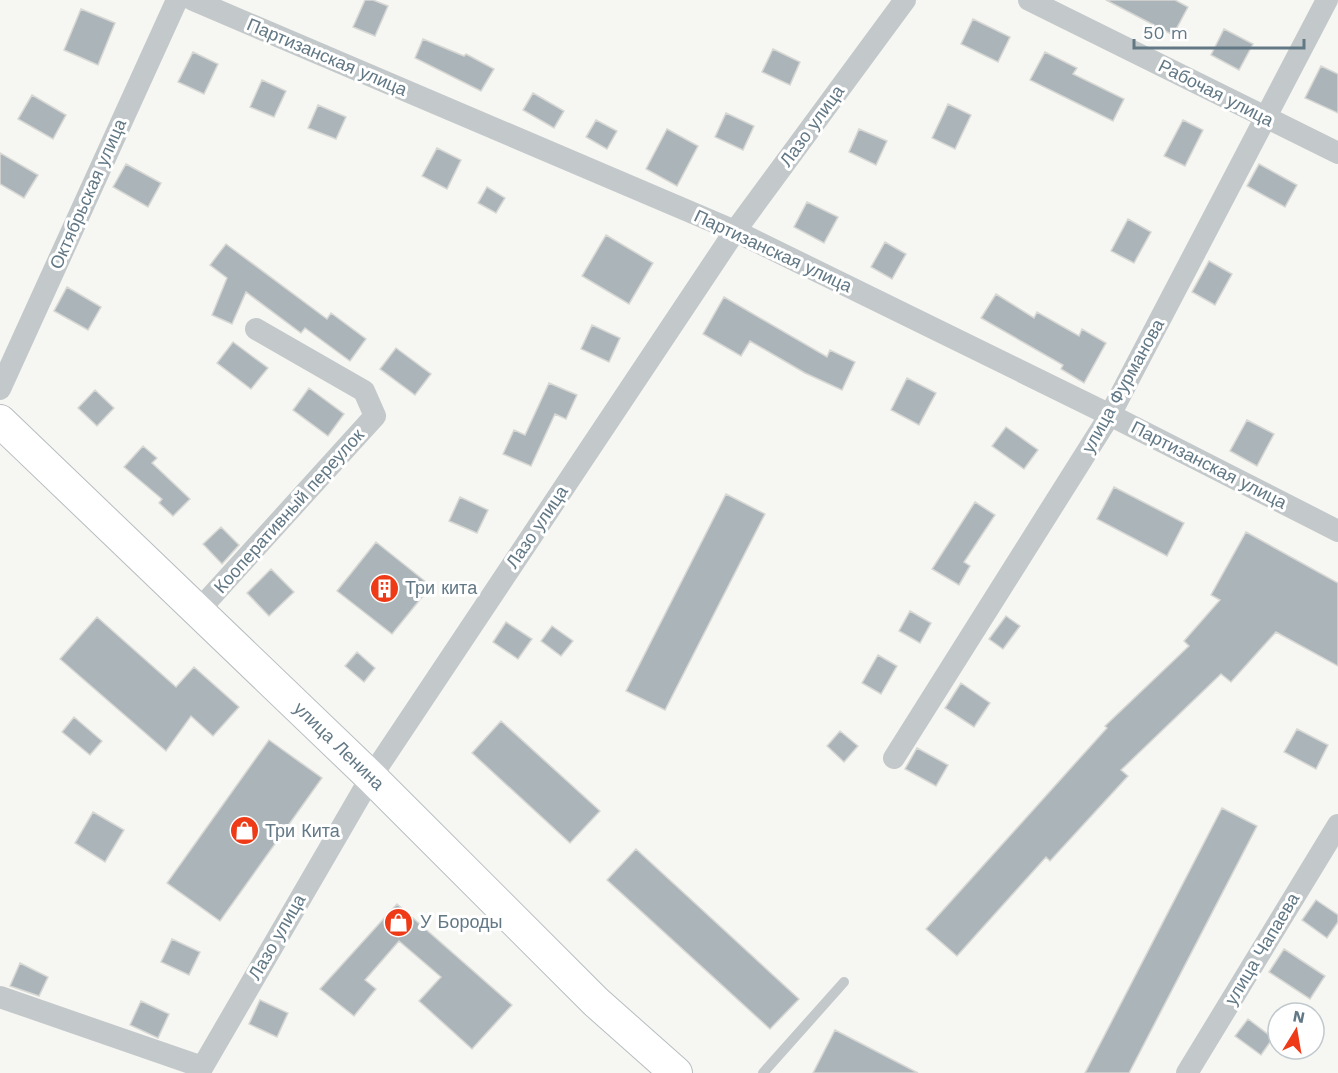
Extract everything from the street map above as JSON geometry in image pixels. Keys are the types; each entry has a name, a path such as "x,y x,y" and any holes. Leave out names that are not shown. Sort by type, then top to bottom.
{"main road":[{"name":"улица Ленина","path":"0,422 371,777 596,1002 674,1072"}],"street":[{"name":"Октябрьская улица","path":"0,389 177,0"},
{"name":"Партизанская улица","path":"193,0 735,231 1110,415 1338,531"},
{"name":"Лазо улица","path":"200,1070 371,777 735,231 905,0"},
{"name":"Рабочая улица","path":"1029,0 1338,153"},
{"name":"улица Фурманова","path":"894,758 1110,415 1327,0"},
{"name":"Кооперативный переулок","path":"198,611 375,417 364,391 256,328"},
{"name":"улица Чапаева","path":"1187,1073 1338,825"},
{"path":"0,997 200,1070"}],"lane":[{"path":"763,1073 844,982"}],"building":[{"path":"365,0 373,0 388,6 375,36 353,27"},
{"path":"1106,0 1175,0 1188,7 1173,35"},
{"path":"81,9 115,23 98,65 64,50"},
{"path":"973,19 1010,37 998,62 961,44"},
{"path":"1224,29 1253,44 1239,70 1211,55"},
{"path":"423,39 464,56 466,54 494,69 481,91 415,58"},
{"path":"773,49 800,62 790,85 762,72"},
{"path":"193,52 218,64 204,94 178,82"},
{"path":"1045,52 1077,68 1073,74 1124,99 1113,121 1030,80"},
{"path":"1321,66 1338,74 1338,113 1305,98"},
{"path":"262,80 286,91 274,117 250,107"},
{"path":"533,93 564,111 554,128 523,110"},
{"path":"32,95 66,115 53,139 18,119"},
{"path":"948,104 971,115 955,149 932,138"},
{"path":"318,105 346,117 336,139 308,128"},
{"path":"726,113 754,126 743,150 715,137"},
{"path":"596,120 617,131 607,149 586,137"},
{"path":"1183,120 1203,130 1185,166 1164,156"},
{"path":"667,129 698,146 677,186 646,169"},
{"path":"859,129 887,141 876,165 849,152"},
{"path":"437,148 461,160 447,189 422,176"},
{"path":"0,153 38,175 24,198 0,184"},
{"path":"126,164 161,183 148,207 113,187"},
{"path":"1259,164 1297,185 1285,207 1247,186"},
{"path":"487,187 505,198 496,213 478,203"},
{"path":"807,202 838,217 824,243 794,227"},
{"path":"1128,219 1151,232 1134,263 1111,251"},
{"path":"606,235 653,263 629,304 582,276"},
{"path":"885,242 906,254 892,279 871,267"},
{"path":"226,244 327,319 331,313 366,339 350,361 305,328 301,333 246,292 232,324 212,315 227,278 210,265"},
{"path":"1209,261 1232,274 1215,305 1192,292"},
{"path":"67,287 101,307 88,330 54,311"},
{"path":"996,294 1034,318 1037,312 1079,336 1082,329 1106,343 1084,383 1061,369 1063,365 981,318"},
{"path":"724,297 827,357 830,350 855,362 842,390 805,373 750,341 741,356 703,334"},
{"path":"592,325 620,338 609,362 581,349"},
{"path":"233,342 268,368 251,389 217,363"},
{"path":"396,348 431,374 415,395 380,369"},
{"path":"907,378 936,393 919,425 891,410"},
{"path":"549,383 577,395 566,419 555,414 531,466 503,454 514,430 525,435"},
{"path":"309,388 344,414 328,436 293,410"},
{"path":"95,390 114,408 97,426 78,408"},
{"path":"1247,420 1274,434 1257,466 1230,451"},
{"path":"1006,427 1038,450 1024,469 992,446"},
{"path":"143,446 157,458 152,463 190,499 173,516 159,503 162,499 124,467"},
{"path":"1114,487 1184,523 1167,556 1097,519"},
{"path":"726,494 765,514 665,710 626,691"},
{"path":"460,497 488,510 477,533 449,521"},
{"path":"975,502 995,515 964,562 970,566 959,585 932,569"},
{"path":"221,527 239,545 222,564 203,544"},
{"path":"1246,532 1338,583 1338,666 1276,632 1231,682 1221,674 1121,770 1128,776 1050,861 1046,857 957,956 926,929 1107,728 1105,726 1189,646 1184,641 1220,600 1211,595"},
{"name":"Три кита","path":"376,542 431,586 392,634 337,591"},
{"path":"271,569 294,592 269,616 247,593"},
{"path":"910,611 931,623 920,643 899,631"},
{"path":"1006,616 1020,626 1003,649 989,639"},
{"path":"97,617 176,687 194,667 239,707 213,736 191,716 166,751 60,659"},
{"path":"506,622 532,639 518,659 493,642"},
{"path":"552,626 573,641 561,656 541,641"},
{"path":"357,652 375,668 364,682 345,666"},
{"path":"878,655 897,666 881,694 862,683"},
{"path":"961,683 990,703 974,727 945,708"},
{"path":"74,717 102,741 90,755 62,732"},
{"path":"501,721 600,811 570,843 472,753"},
{"path":"1297,729 1328,745 1316,769 1284,752"},
{"path":"840,731 858,746 844,762 827,746"},
{"name":"Три Кита","path":"269,740 322,778 220,921 167,883"},
{"path":"917,748 948,765 936,786 905,769"},
{"path":"1222,808 1257,826 1129,1073 1085,1073"},
{"path":"93,812 124,830 105,862 75,843"},
{"path":"636,849 799,999 770,1029 607,880"},
{"path":"1316,900 1338,915 1338,922 1327,938 1302,920"},
{"path":"397,904 512,1005 472,1049 419,1001 441,977 399,941 365,980 376,989 354,1016 320,989"},
{"path":"172,939 200,952 189,975 161,962"},
{"path":"1284,949 1325,976 1310,999 1269,972"},
{"path":"20,963 48,977 39,996 10,986"},
{"path":"260,1000 288,1013 277,1037 249,1024"},
{"path":"141,1001 169,1014 158,1038 130,1025"},
{"path":"1248,1019 1266,1033 1266,1048 1261,1055 1235,1036"},
{"path":"835,1030 918,1073 813,1073"}],"place":[{"name":"Три кита","path":"384,588"},
{"name":"Три Кита","path":"244,831"},
{"name":"У Бороды","path":"399,922"}]}
